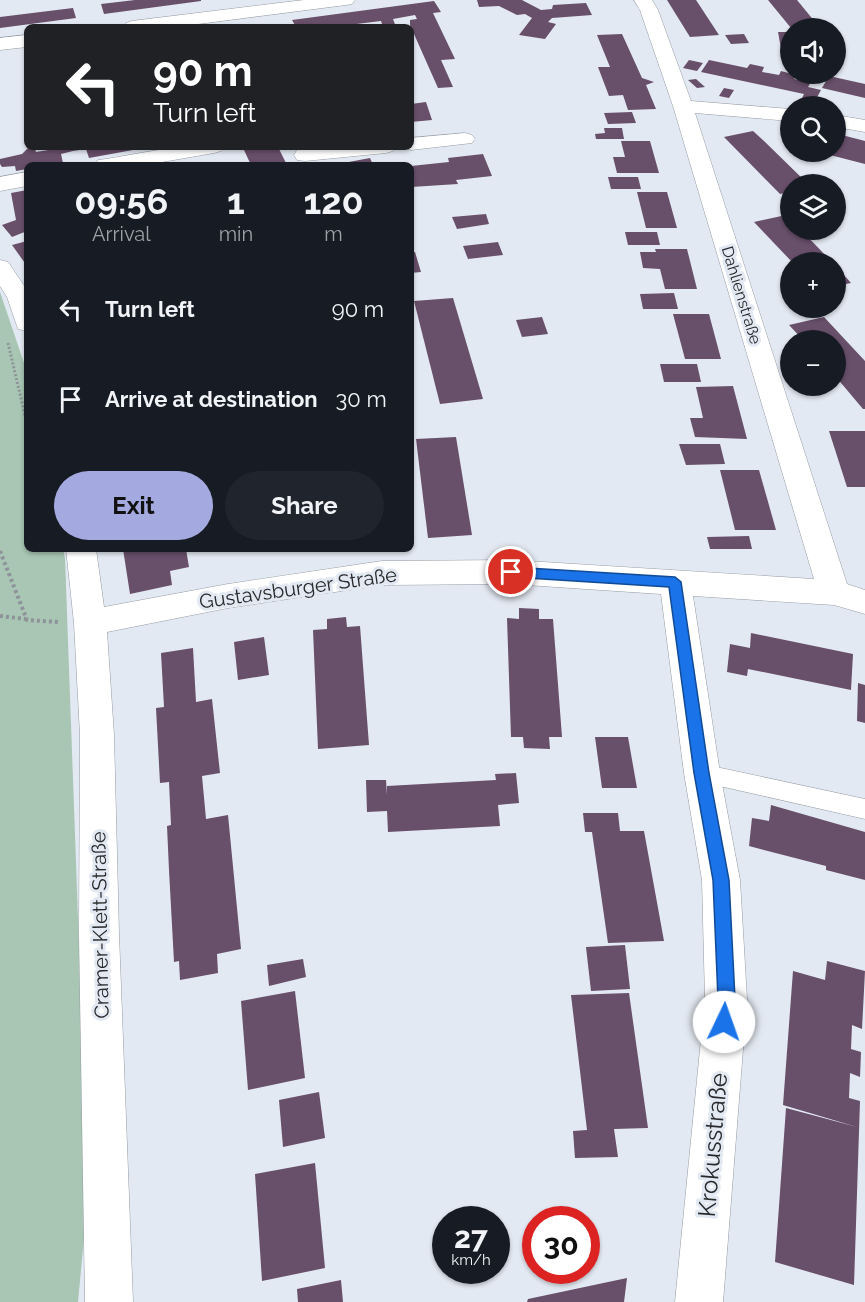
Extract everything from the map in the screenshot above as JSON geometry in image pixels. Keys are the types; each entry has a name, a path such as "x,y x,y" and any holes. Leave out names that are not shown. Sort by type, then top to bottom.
{"street":[{"path":"176,24 250,19 346,0"},
{"name":"Dahlienstraße","path":"643,0 649,10 683,106 834,593"},
{"path":"0,44 24,41"},
{"path":"683,106 780,114"},
{"path":"846,123 865,126"},
{"path":"414,144 465,139"},
{"path":"124,162 196,150"},
{"path":"305,156 359,150"},
{"path":"0,184 24,180"},
{"path":"0,267 19,297 24,313"},
{"name":"Cramer-Klett-Straße","path":"81,552 79,623 97,735 99,934 109,1302"},
{"name":"Gustavsburger Straße","path":"79,623 228,596 380,561 834,593 865,602"},
{"name":"Krokusstraße","path":"675,582 702,773 721,880 726,999 699,1302"}],"lane":[{"path":"702,773 865,809"}],"path":[{"path":"8,342 24,410"},
{"path":"0,551 27,620"},
{"path":"0,616 79,623"}],"green space":[{"path":"0,292 24,363 24,552 64,552 65,558 88,1195 78,1302 0,1302"}],"building":[{"path":"135,0 201,1 104,14 101,4"},
{"path":"477,0 522,0 541,10 552,9 553,5 586,3 592,15 552,18 548,22 556,24 545,39 519,35 532,18 525,14 517,15 499,6 479,7"},
{"path":"667,0 696,0 719,35 690,37"},
{"path":"768,0 797,0 812,18 783,18"},
{"path":"434,1 441,12 433,13 455,59 441,60 453,87 438,88 414,34 414,24 410,24 410,20 417,19 415,15 393,19 395,24 382,24 381,21 356,24 294,24 292,20"},
{"path":"73,8 76,18 0,28 0,17"},
{"path":"622,34 642,78 654,82 646,85 656,109 628,110 623,95 609,96 598,67 610,67 597,35"},
{"path":"744,34 749,43 731,44 725,35"},
{"path":"689,60 703,63 697,71 683,68"},
{"path":"709,60 747,68 750,64 764,67 762,72 779,75 780,73 780,84 810,84 808,87 821,90 818,96 803,96 804,94 701,72"},
{"path":"696,79 705,87 697,88 688,80"},
{"path":"846,80 865,84 865,98 822,88 824,84 846,84"},
{"path":"724,88 734,90 729,98 719,96"},
{"path":"426,102 432,120 414,122 414,104"},
{"path":"632,112 636,123 608,124 604,113"},
{"path":"604,128 622,128 624,139 596,139 595,134 605,133"},
{"path":"753,131 780,157 780,162 785,162 798,174 780,174 780,194 724,137"},
{"path":"846,136 865,141 865,164 846,159"},
{"path":"621,141 650,141 659,173 617,173 613,157 625,157"},
{"path":"26,150 35,150 36,152 80,150 61,154 63,162 24,162 24,170 16,171 15,166 2,167 0,164 0,159 22,154"},
{"path":"86,150 133,150 89,158"},
{"path":"244,150 280,150 286,162 250,162"},
{"path":"483,154 492,176 456,180 458,184 414,187 414,166 449,162 448,158"},
{"path":"370,158 372,162 349,162"},
{"path":"608,177 638,177 641,189 611,189"},
{"path":"24,191 24,232 12,237 2,225 16,220 11,193"},
{"path":"637,192 667,192 677,228 646,228"},
{"path":"486,214 489,224 457,229 452,217"},
{"path":"780,216 780,240 811,240 822,252 782,252 754,222"},
{"path":"625,232 657,232 660,245 628,245"},
{"path":"24,242 24,262 12,245"},
{"path":"498,242 503,255 468,259 463,246"},
{"path":"655,249 687,249 697,289 665,289 660,269 643,268 640,252 656,252"},
{"path":"414,252 415,252 421,272 414,273"},
{"path":"674,293 678,309 643,309 640,294"},
{"path":"453,298 483,399 440,404 414,301"},
{"path":"673,314 709,314 721,359 685,359"},
{"path":"542,317 548,334 522,337 516,320"},
{"path":"825,318 836,330 794,330 789,325"},
{"path":"846,341 865,361 865,409 846,389"},
{"path":"660,364 697,364 701,382 664,382"},
{"path":"733,386 747,439 695,437 690,418 703,418 696,387"},
{"path":"829,431 865,431 865,487 847,487"},
{"path":"456,437 472,535 428,538 416,439"},
{"path":"679,444 720,444 725,464 686,465"},
{"path":"720,470 759,470 776,530 735,530"},
{"path":"749,536 752,549 710,549 707,537"},
{"path":"123,552 186,552 189,567 170,571 172,585 130,594"},
{"path":"519,608 539,609 539,619 553,619 562,737 549,737 550,749 524,748 523,737 511,737 507,618 519,619"},
{"path":"346,617 347,627 360,626 369,745 318,749 313,630 327,629 327,619"},
{"path":"751,633 853,654 851,690 748,669 747,676 727,672 730,644 750,648"},
{"path":"264,637 269,675 238,680 234,642"},
{"path":"193,648 196,702 212,699 220,773 202,776 206,819 228,815 241,949 217,954 218,973 180,980 179,961 174,962 167,826 171,825 169,782 160,783 156,708 164,707 161,653"},
{"path":"858,683 865,685 865,723 857,721"},
{"path":"595,737 628,737 637,788 602,788"},
{"path":"516,773 519,803 498,805 500,826 388,832 387,811 367,812 366,780 386,780 387,795 387,786 496,780 495,774"},
{"path":"771,805 865,832 865,880 826,870 826,866 749,846 752,818 769,821"},
{"path":"583,813 618,813 620,831 644,831 664,941 608,943 592,832 585,832"},
{"path":"625,945 630,989 591,991 586,947"},
{"path":"303,959 306,977 269,986 267,965"},
{"path":"827,961 865,971 862,1029 852,1025 851,1049 861,1052 860,1077 850,1073 849,1098 860,1101 854,1285 775,1262 786,1108 857,1127 783,1105 793,971 825,980"},
{"path":"295,991 305,1078 248,1090 241,1001"},
{"path":"629,993 648,1128 614,1129 618,1157 575,1158 573,1131 587,1130 571,995"},
{"path":"319,1092 325,1138 283,1147 279,1100"},
{"path":"315,1163 325,1268 262,1281 255,1174"},
{"path":"627,1278 624,1302 527,1302 528,1299"},
{"path":"341,1280 343,1302 298,1302 297,1289"}],"route":[{"path":"511,572 675,582 702,773 721,880 726,999 724,1022"}]}
